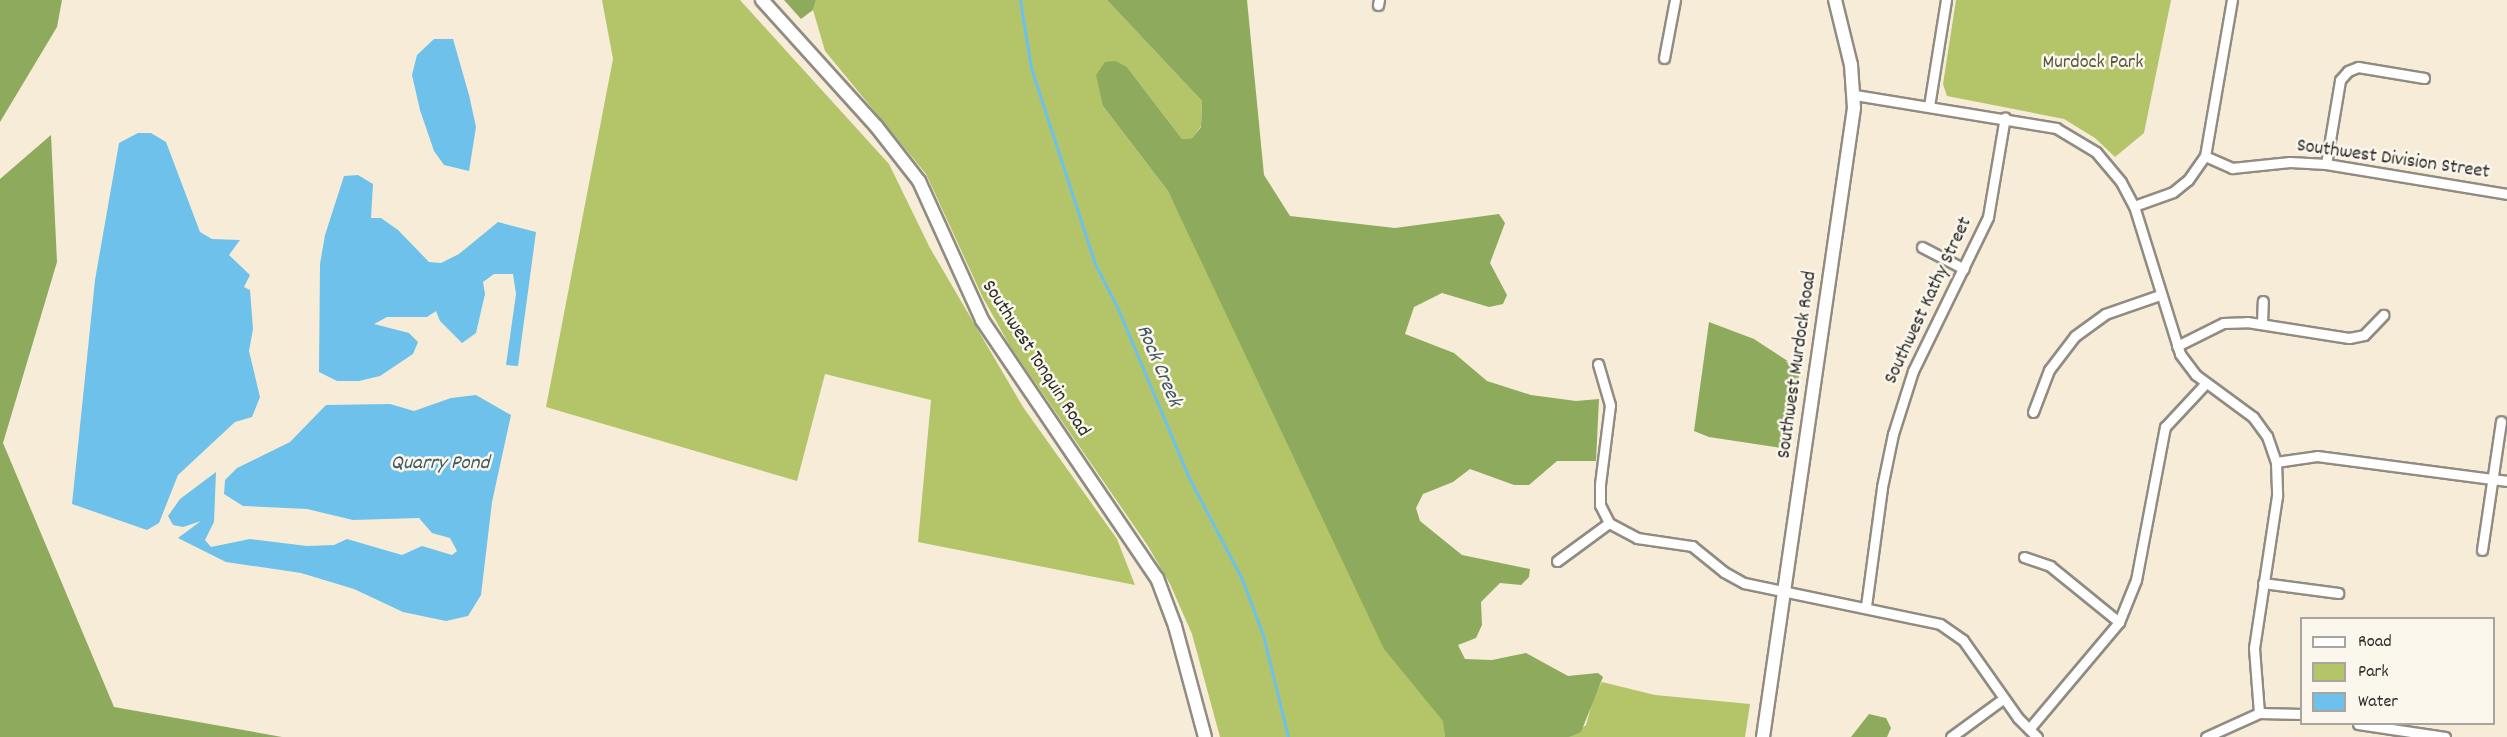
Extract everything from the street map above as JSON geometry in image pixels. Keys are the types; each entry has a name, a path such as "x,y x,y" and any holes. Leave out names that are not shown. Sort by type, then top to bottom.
{"main road":[{"name":"Southwest Tonquin Road","path":"762,0 882,133 919,181 982,320 1157,578 1175,626 1205,737"},
{"name":"Southwest Murdock Road","path":"1763,737 1855,95 1835,0"}],"street":[{"path":"1664,58 1675,0"},
{"path":"1929,106 1946,0"},
{"path":"2134,206 2173,192 2188,180 2205,156 2232,0"},
{"path":"2326,164 2340,80 2348,71 2358,67 2424,78"},
{"path":"1855,95 2005,117 2056,128 2086,144 2112,170 2134,206 2177,346 2190,369 2253,417 2277,462 2277,496 2254,648 2259,713"},
{"name":"Southwest Kathy Street","path":"1866,606 1881,487 1893,434 1913,371 1988,217 2005,117"},
{"name":"Southwest Division Street","path":"2205,156 2241,169 2290,162 2326,164 2507,194"},
{"path":"1922,247 1964,269"},
{"path":"2033,412 2049,370 2075,336 2105,314 2160,295"},
{"path":"2262,324 2263,301"},
{"path":"2177,346 2223,323 2262,324 2349,338 2364,335 2383,315"},
{"path":"1598,364 1610,405 1600,484 1600,504 1609,523 1637,538 1692,546 1724,572 1744,583 1866,606 1929,621 1956,634 2003,699 2037,737"},
{"path":"2029,729 2119,622 2136,580 2165,427 2206,383"},
{"path":"2482,550 2500,421"},
{"path":"2277,462 2317,456 2507,481"},
{"path":"1557,561 1609,523"},
{"path":"2025,557 2050,566 2119,622"},
{"path":"2264,583 2338,593"},
{"path":"1951,737 2003,699"},
{"path":"2206,737 2259,713 2300,714"},
{"path":"2365,725 2392,733 2445,737"}],"green space":[{"path":"0,0 62,0 57,27 0,122"},
{"path":"602,0 740,0 889,164 930,248 1023,407 1117,539 1135,585 918,542 931,400 825,374 797,481 546,407 613,59"},
{"path":"784,0 816,0 813,10 801,19"},
{"path":"816,0 1107,0 1202,101 1201,126 1192,138 1182,139 1127,67 1103,106 1168,191 1428,701 1444,721 1445,737 1220,737 1192,634 1170,584 1148,546 1010,346 983,298 926,174 825,51 813,10"},
{"path":"1107,0 1247,0 1264,175 1290,216 1395,228 1499,214 1505,223 1490,263 1507,295 1503,304 1489,307 1442,293 1414,307 1405,334 1454,353 1487,381 1531,395 1576,401 1599,399 1596,461 1557,461 1529,485 1514,485 1470,469 1453,482 1423,494 1416,508 1420,521 1462,555 1530,569 1529,577 1521,585 1500,583 1481,602 1482,625 1476,638 1458,645 1465,659 1492,660 1526,653 1568,676 1598,673 1603,677 1581,732 1569,737 1445,737 1443,721 1384,649 1168,191 1103,106 1096,75 1105,62 1115,61 1127,67 1182,139 1192,138 1201,127 1202,101"},
{"name":"Murdock Park","path":"1956,0 2171,0 2144,133 2115,157 2095,138 2064,119 1947,96 1943,84"},
{"path":"51,135 57,262 3,443 114,707 282,737 0,737 0,179"},
{"path":"1709,322 1754,339 1800,369 1789,449 1709,437 1694,431"},
{"path":"1602,682 1655,695 1750,704 1745,737 1569,737 1586,725 1594,696"},
{"path":"1869,714 1886,718 1891,728 1887,737 1851,737"}],"water":[{"path":"434,39 453,39 469,95 476,127 469,171 444,165 434,151 420,110 412,75 417,55"},
{"path":"138,133 151,133 166,142 200,232 212,239 240,240 229,255 250,275 244,287 250,290 253,329 249,351 260,397 252,417 235,422 178,475 159,523 147,530 72,504 95,280 119,143"},
{"path":"358,175 373,184 371,218 381,218 398,230 429,262 441,263 459,254 498,222 536,232 518,366 506,365 516,294 513,274 494,274 483,282 485,294 476,333 462,343 440,321 436,311 427,317 387,317 374,324 409,333 418,342 413,354 380,376 359,381 337,381 319,372 320,264 325,235 344,176"},
{"name":"Quarry Pond","path":"476,395 511,415 492,502 481,595 468,616 446,621 403,612 354,589 301,573 226,562 178,538 201,521 183,527 173,525 168,516 180,499 216,472 214,522 205,540 211,547 250,539 307,546 334,545 347,539 402,555 422,546 452,555 457,551 450,538 432,533 419,518 353,520 307,509 243,506 224,494 225,480 237,468 290,442 326,405 390,404 414,411 451,398"}],"waterway":[{"name":"Rock Creek","path":"1020,0 1031,68 1095,264 1118,309 1189,478 1242,579 1263,635 1288,737"}]}
